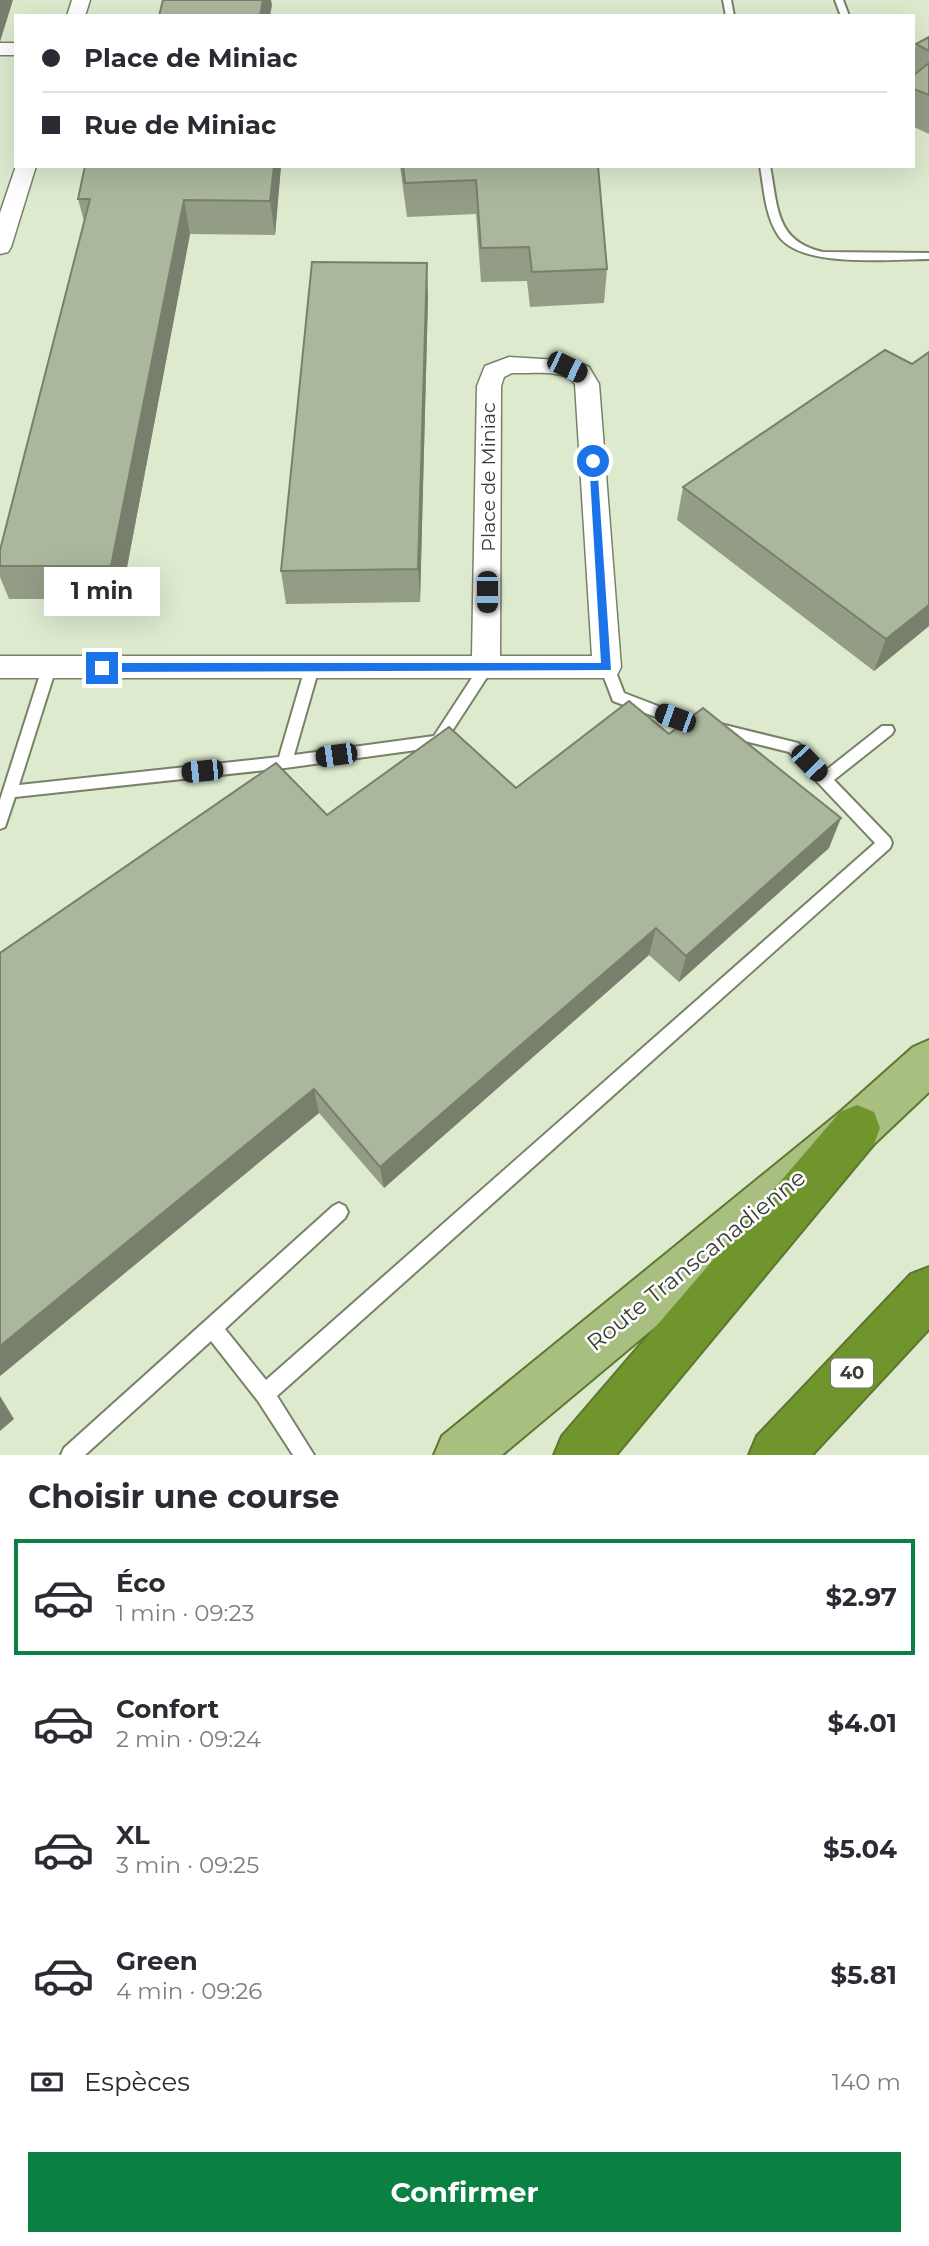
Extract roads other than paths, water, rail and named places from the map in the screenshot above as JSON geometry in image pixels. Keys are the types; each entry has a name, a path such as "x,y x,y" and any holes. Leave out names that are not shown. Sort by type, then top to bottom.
{"highway":[{"path":"581,1455 857,1128"},
{"name":"40","path":"776,1455 929,1292"}],"main road":[{"name":"Route Transcanadienne","path":"461,1455 857,1128 929,1062"}],"street":[{"path":"0,247 25,168"},
{"name":"Place de Miniac","path":"486,668 489,386 494,372 509,365 567,367 580,373 587,384 607,667"},
{"path":"0,667 607,667"}],"lane":[{"path":"765,168 779,230 789,244 823,255 929,257"},
{"path":"265,1394 885,843 793,747 675,718 618,697 607,667"},
{"path":"0,823 49,668"},
{"path":"285,762 312,668"},
{"path":"10,792 285,762 438,741 486,668"},
{"path":"824,780 887,730"},
{"path":"71,1455 340,1212"},
{"path":"212,1328 265,1394 304,1455"}]}
